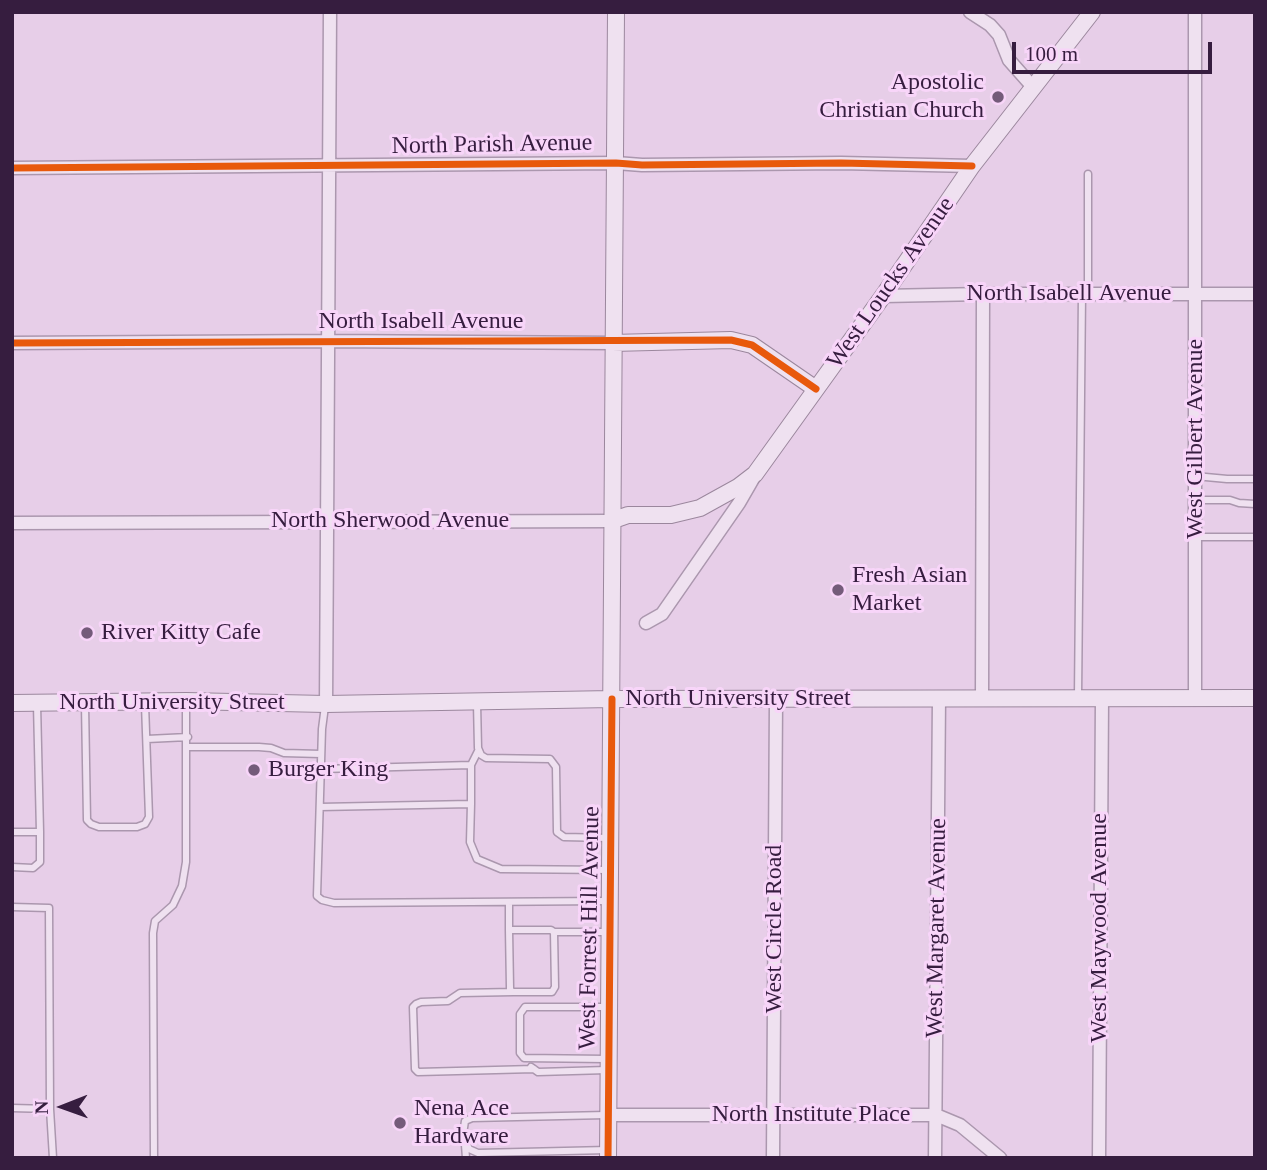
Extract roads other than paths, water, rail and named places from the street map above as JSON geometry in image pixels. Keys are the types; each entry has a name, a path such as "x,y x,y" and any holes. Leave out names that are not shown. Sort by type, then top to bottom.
{"main road":[{"name":"West Forrest Hill Avenue","path":"608,1154 616,12"},
{"name":"West Loucks Avenue","path":"755,474 883,296 972,166 1092,12"},
{"name":"North Isabell Avenue","path":"612,342 731,340 752,345 816,388"},
{"name":"North Sherwood Avenue","path":"611,521 628,515 671,515 700,508 738,487 755,474"},
{"name":"North University Street","path":"12,703 186,701 326,704 612,699 1255,698"}],"street":[{"path":"326,704 330,12"},
{"name":"West Gilbert Avenue","path":"1195,12 1195,698"},
{"path":"976,14 999,35 1009,60 1032,86"},
{"name":"North Parish Avenue","path":"12,168 616,163 972,166"},
{"path":"982,698 983,294"},
{"name":"North Isabell Avenue","path":"883,296 1255,294"},
{"name":"North Isabell Avenue","path":"12,344 612,342"},
{"name":"West Loucks Avenue","path":"646,623 662,614 739,503 755,474"},
{"name":"North Sherwood Avenue","path":"12,523 611,521"},
{"name":"West Margaret Avenue","path":"935,1158 939,698"},
{"name":"West Maywood Avenue","path":"1099,1158 1102,698"},
{"name":"West Circle Road","path":"773,1158 776,700"},
{"name":"North Institute Place","path":"608,1115 936,1115 960,1125 1000,1158"}],"lane":[{"path":"1078,698 1088,174"},
{"path":"1195,476 1227,480 1255,479"},
{"path":"1195,500 1230,500 1255,504"},
{"path":"1195,537 1255,537"},
{"path":"154,1158 153,933 155,921 173,905 182,886 188,840 186,701"},
{"path":"477,701 478,751 471,765 470,842 477,859 501,869 610,870"},
{"path":"12,867 33,867 40,862 37,702"},
{"path":"85,702 87,820 99,827 137,827 145,824 149,817 145,702"},
{"path":"326,704 321,754 317,896 327,902 610,901"},
{"path":"147,738 188,737"},
{"path":"188,747 259,747 284,753 321,754"},
{"path":"478,751 485,758 550,759 556,767 557,832 564,837 611,838"},
{"path":"321,769 471,765"},
{"path":"320,807 471,804"},
{"path":"12,832 40,832"},
{"path":"509,902 510,987 513,992"},
{"path":"12,907 49,908 50,1109 53,1158"},
{"path":"509,930 610,932"},
{"path":"534,1069 418,1072 415,1069 413,1007 421,1002 448,1001 460,993 552,992 555,987 554,932"},
{"path":"549,992 550,1007"},
{"path":"608,1065 538,1072 520,1052 520,1014 525,1007 609,1007"},
{"path":"527,1059 608,1065"},
{"path":"12,1108 50,1109"},
{"path":"466,1158 463,1129 468,1119 608,1115"},
{"path":"465,1144 478,1153 608,1154"}],"place":[{"name":"Apostolic Christian Church","path":"998,97"},
{"name":"Fresh Asian Market","path":"838,590"},
{"name":"River Kitty Cafe","path":"87,633"},
{"name":"Burger King","path":"254,770"},
{"name":"Nena Ace Hardware","path":"400,1123"}]}
